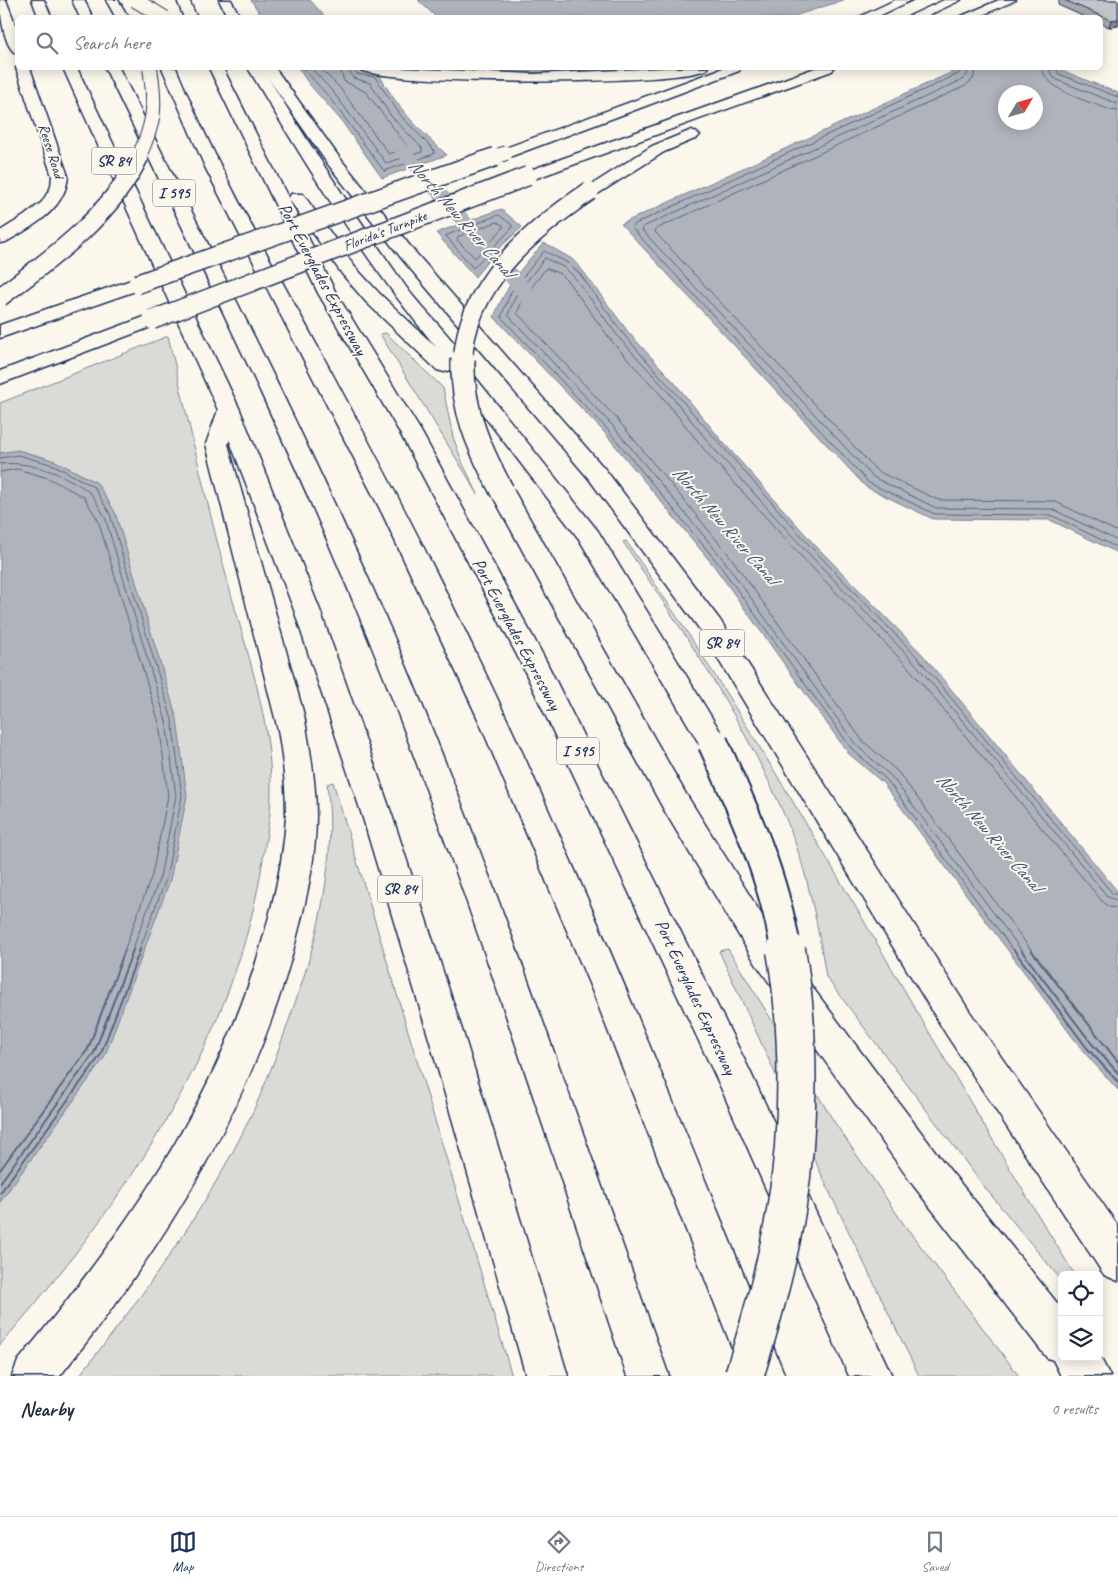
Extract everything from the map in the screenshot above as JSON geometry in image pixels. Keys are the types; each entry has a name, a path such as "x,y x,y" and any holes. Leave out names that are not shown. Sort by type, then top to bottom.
{"main road":[{"path":"0,0 15,42"},
{"path":"38,0 45,15"},
{"path":"78,0 86,15"},
{"path":"112,0 121,15"},
{"path":"135,0 160,15"},
{"path":"142,0 148,15"},
{"path":"183,0 190,15"},
{"path":"225,0 233,15"},
{"path":"870,15 906,0"},
{"path":"918,15 955,0"},
{"path":"971,15 1010,0"},
{"name":"Reese Road","path":"0,238 48,205 61,186 60,176 25,70"},
{"name":"SR 84","path":"71,70 229,410 307,610 374,806 451,1051 546,1376"},
{"name":"I 595","path":"113,70 280,408 398,680 498,946 648,1376"},
{"path":"0,297 46,262 76,235 126,180 143,151 154,120 156,99 150,70"},
{"path":"170,70 188,117 224,190 378,479 451,630 520,782 667,1132 764,1376"},
{"name":"Port Everglades Expressway","path":"217,70 327,293 411,433 532,659 583,761 732,1073 871,1376"},
{"path":"256,70 327,186 402,293 458,361 465,378 589,536 713,744 768,870 782,922 795,1010 796,1068 793,1143 785,1222 766,1301 744,1376"},
{"name":"SR 84","path":"269,70 333,160 408,255 597,474 712,626 958,1022 1118,1261"},
{"path":"389,70 514,77 616,75 677,70"},
{"name":"Florida's Turnpike","path":"0,332 506,153 729,70"},
{"name":"Florida's Turnpike","path":"0,378 528,176 821,70"},
{"path":"727,120 840,70"},
{"path":"703,130 658,149 590,191 547,221 505,262 475,308 464,343 462,382 479,450 675,802 768,954 927,1172 1058,1338"},
{"path":"252,143 296,196 348,270 373,298 443,366 465,378"},
{"path":"33,1376 115,1272 158,1208 197,1144 227,1085 271,976 294,877 300,832 300,791 297,753 290,715 218,444 229,410"},
{"path":"1076,1361 1088,1376"}],"shaded area":[{"path":"386,333 443,388 453,437 463,464 478,494 380,334"},
{"path":"168,336 212,521 263,712 270,765 271,792 270,815 264,852 250,922 229,989 201,1054 168,1117 130,1177 89,1235 0,1345 0,1202 104,1058 97,483 62,465 38,456 26,453 0,453 0,403"},
{"path":"626,541 744,721 1073,1271 1058,1271 1058,1276 986,1189 826,977 816,919 802,863 789,826 772,788 734,715 713,680 623,542"},
{"path":"333,782 512,1376 79,1376 126,1316 191,1222 230,1156 261,1094 294,1006 318,925 328,869 330,841 327,784"},
{"path":"728,949 835,1123 903,1223 1019,1376 919,1376 830,1193 719,951"}],"water":[{"path":"251,0 310,0 323,15 261,15"},
{"path":"418,0 844,0 797,15 434,15"},
{"path":"299,70 358,70 378,72 392,96 408,117 447,155 382,178 340,119 309,84"},
{"path":"494,70 581,70 523,83 508,82"},
{"path":"957,70 1061,70 1118,93 1118,553 1050,520 933,519 866,487 621,224"},
{"path":"501,209 522,227 494,253 475,277 436,233"},
{"path":"544,243 572,259 629,333 674,382 722,441 814,544 922,654 1118,892 1118,1090 1083,1051 883,783 848,753 714,566 604,432 494,317 503,296 515,278"},
{"path":"18,450 55,461 97,483 115,512 177,719 187,796 170,880 104,1058 0,1202 0,453"}],"building":[{"path":"1064,0 1118,0 1118,19 1111,20"}],"waterway":[{"name":"North New River Canal","path":"390,136 539,308"}]}
